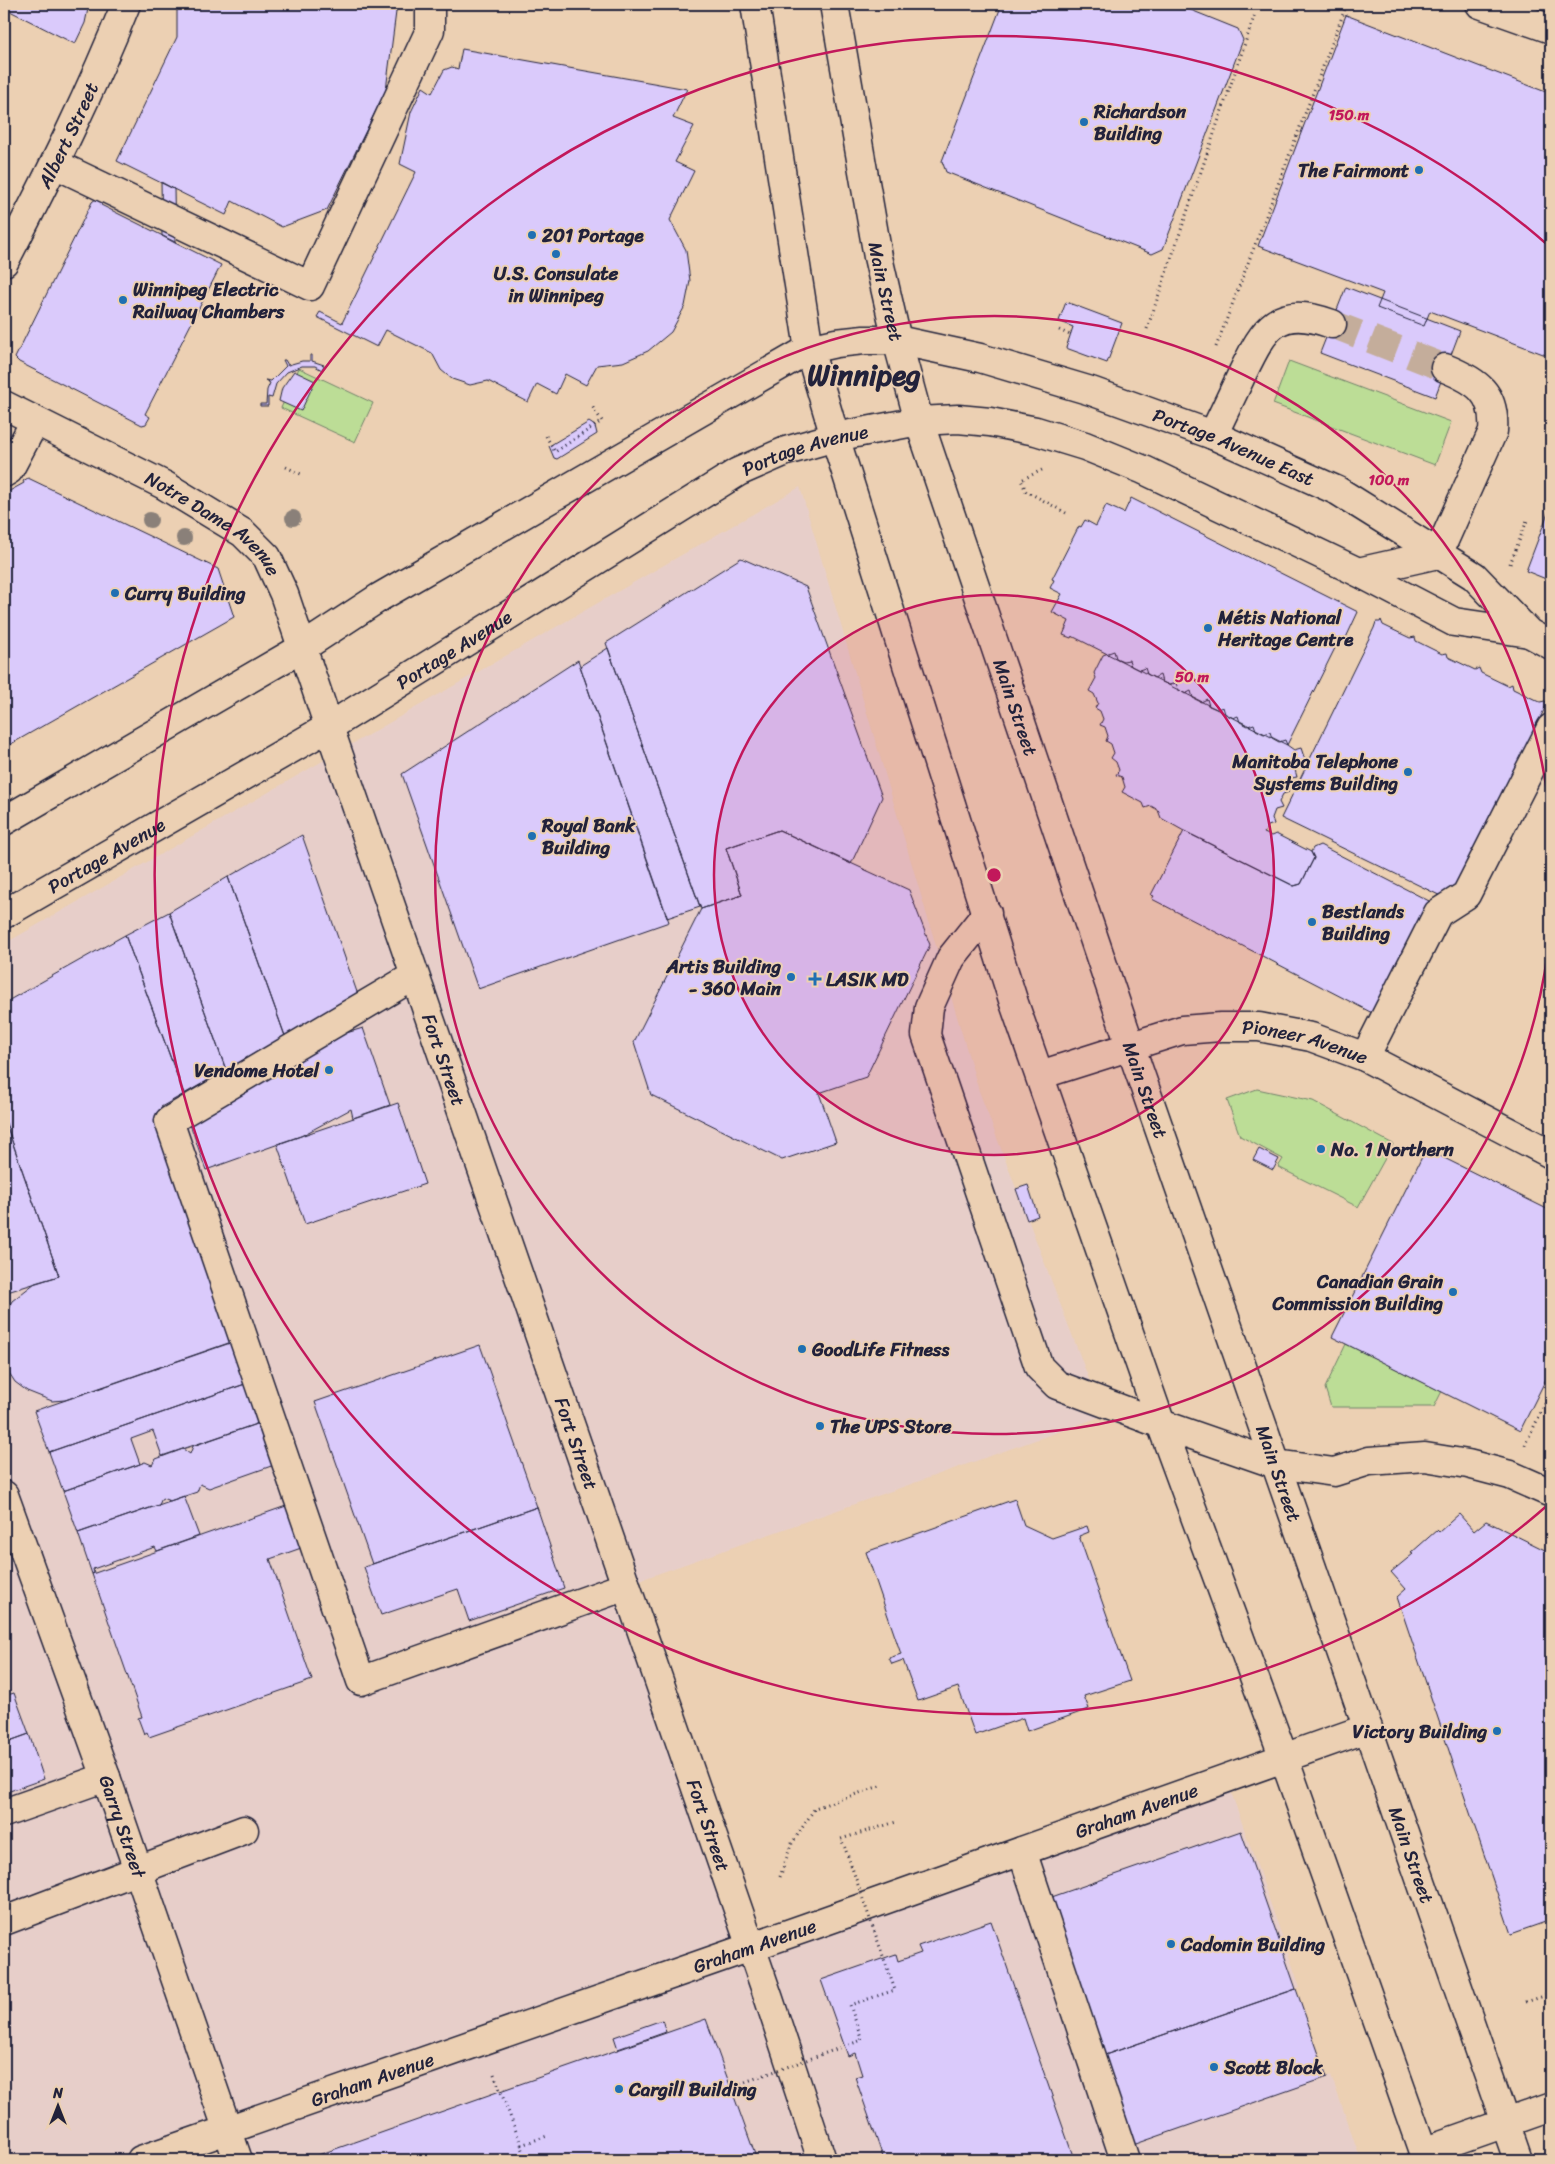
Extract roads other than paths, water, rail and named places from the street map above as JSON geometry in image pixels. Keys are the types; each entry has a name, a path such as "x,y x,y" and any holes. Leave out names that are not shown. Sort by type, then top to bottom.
{"main road":[{"name":"Albert Street","path":"4,262 55,164 96,77 126,4"},
{"path":"55,164 310,286 430,30 430,4"},
{"path":"754,4 809,349 835,437 1014,1003 1161,1424 1284,1758 1424,2156 1504,2123 1551,2107"},
{"name":"Main Street","path":"834,4 878,257 896,340 920,421 1130,1045 1518,2160"},
{"path":"1480,4 1551,29"},
{"path":"1213,435 1259,338 1272,325 1284,319 1297,316 1312,317 1332,324"},
{"path":"4,821 302,648 380,597 809,349 836,343 864,340 896,340"},
{"name":"Portage Avenue East","path":"896,340 980,358 1091,391 1213,435 1338,491 1474,576 1540,639"},
{"path":"1358,572 1438,554 1494,431 1494,417 1490,403 1482,388 1468,377 1445,368"},
{"name":"Notre Dame Avenue","path":"4,405 164,485 243,533 267,557 284,594 329,727"},
{"name":"Portage Avenue East","path":"920,421 958,419 990,422 1036,431 1085,446 1178,486 1358,572 1454,622 1540,639"},
{"path":"4,473 9,470 36,421"},
{"name":"Portage Avenue","path":"4,914 329,727 738,472 786,451 835,437 920,421"},
{"name":"Fort Street","path":"329,727 751,1947 822,2160"},
{"path":"1365,1057 1438,914 1466,895 1551,728"},
{"path":"987,913 951,958 929,1007 926,1035 1039,1367 1056,1384 1161,1424 1276,1464 1334,1472 1369,1461 1425,1457 1468,1464 1510,1475 1551,1493"},
{"path":"414,976 169,1121 361,1681 626,1586"},
{"name":"Pioneer Avenue","path":"1040,1075 1182,1030 1259,1027 1311,1037 1365,1057 1551,1154"},
{"name":"Garry Street","path":"4,1495 106,1777 238,2160"},
{"name":"Graham Avenue","path":"141,2160 751,1947 1368,1728"},
{"path":"4,1813 106,1777"},
{"path":"4,1921 244,1830"},
{"path":"1022,1851 1125,2160"}],"tunnel":[{"path":"1332,324 1445,368"}],"place":[{"name":"Richardson Building","path":"1084,122"},
{"name":"The Fairmont","path":"1419,170"},
{"name":"201 Portage","path":"532,235"},
{"name":"U.S. Consulate in Winnipeg","path":"556,254"},
{"name":"Winnipeg Electric Railway Chambers","path":"123,300"},
{"name":"Curry Building","path":"115,593"},
{"name":"Métis National Heritage Centre","path":"1208,628"},
{"name":"Manitoba Telephone Systems Building","path":"1408,772"},
{"name":"Royal Bank Building","path":"532,836"},
{"name":"Bestlands Building","path":"1312,922"},
{"name":"Artis Building - 360 Main","path":"791,977"},
{"name":"LASIK MD","path":"815,979"},
{"name":"Vendome Hotel","path":"329,1070"},
{"name":"No. 1 Northern","path":"1321,1149"},
{"name":"Canadian Grain Commission Building","path":"1453,1292"},
{"name":"GoodLife Fitness","path":"802,1349"},
{"name":"The UPS Store","path":"820,1426"},
{"name":"Victory Building","path":"1497,1731"},
{"name":"Cadomin Building","path":"1171,1944"},
{"name":"Scott Block","path":"1214,2067"},
{"name":"Cargill Building","path":"619,2089"}],"district":[{"name":"Winnipeg","path":"864,375"}]}
